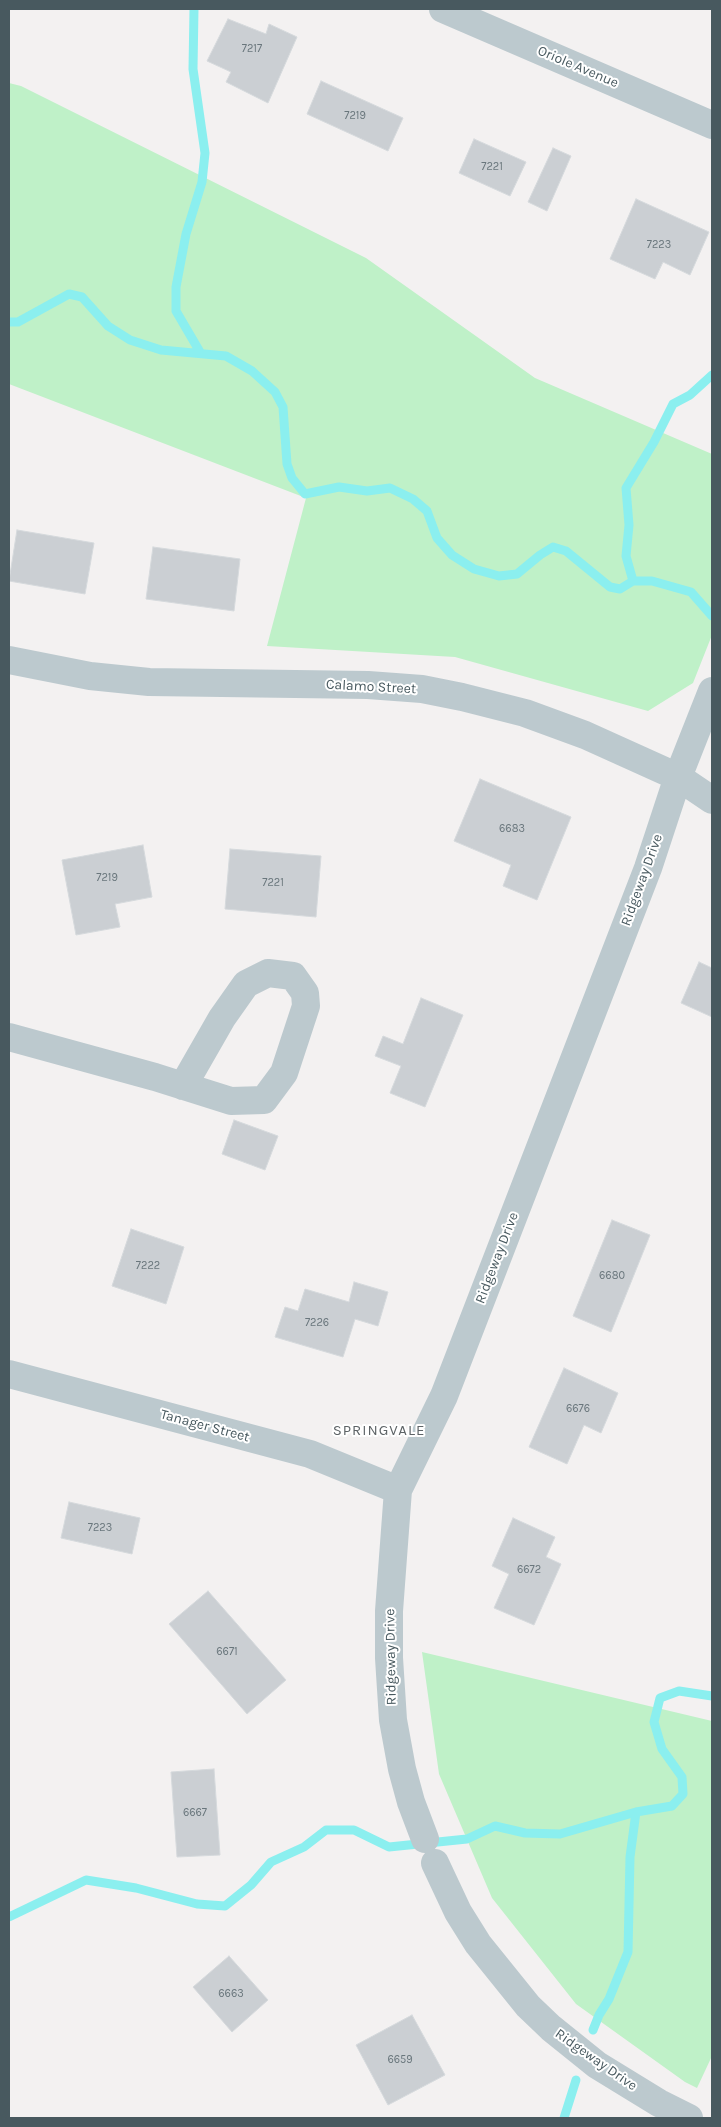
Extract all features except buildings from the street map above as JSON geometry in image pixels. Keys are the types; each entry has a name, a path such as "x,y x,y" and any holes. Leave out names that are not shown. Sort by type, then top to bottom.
{"street":[{"name":"Oriole Avenue","path":"443,9 486,17 712,125"},
{"name":"Calamo Street","path":"9,660 90,676 149,682 368,685 422,689 526,713 585,735 678,777 712,800"},
{"name":"Ridgeway Drive","path":"689,2118 597,2064 551,2028 528,2006 500,1973 458,1912 430,1851 411,1802 402,1769 393,1720 389,1658 389,1612 398,1490 444,1396 648,868 678,777 712,691"},
{"path":"9,1037 230,1101 264,1100 284,1073 306,1006 304,993 293,976 268,973 246,984 222,1018 183,1086"},
{"name":"Tanager Street","path":"9,1374 310,1454 398,1490"}],"green space":[{"path":"9,83 21,86 366,258 535,378 712,454 712,635 693,683 648,711 455,657 267,646 306,498 9,384"},
{"path":"422,1652 712,1721 712,2056 697,2088 685,2082 576,2004 492,1898 439,1774"}],"waterway":[{"path":"194,9 193,69 205,153 202,182 186,234 176,287 176,311 200,352"},
{"path":"9,322 18,322 69,294 82,297 108,326 130,340 161,350 226,356 252,371 275,392 283,407 287,464 292,478 305,494 339,487 367,491 390,488 413,499 427,511 437,538 452,555 474,569 499,576 517,574 553,547 566,551 610,587 620,589 633,581 652,581 691,592 712,616"},
{"path":"633,581 626,556 629,525 626,488 654,442 673,404 690,395 712,375"},
{"path":"9,1917 86,1880 136,1888 197,1904 225,1906 251,1885 271,1862 304,1847 326,1830 354,1830 389,1847 467,1839 495,1826 525,1833 560,1834 636,1812 672,1806 683,1794 682,1777 662,1749 654,1722 660,1698 679,1691 712,1696"},
{"path":"593,2030 599,2015 609,1999 628,1952 630,1857 636,1812"},
{"path":"564,2118 576,2080"}],"district":[{"name":"SPRINGVALE","path":"379,1431"}]}
